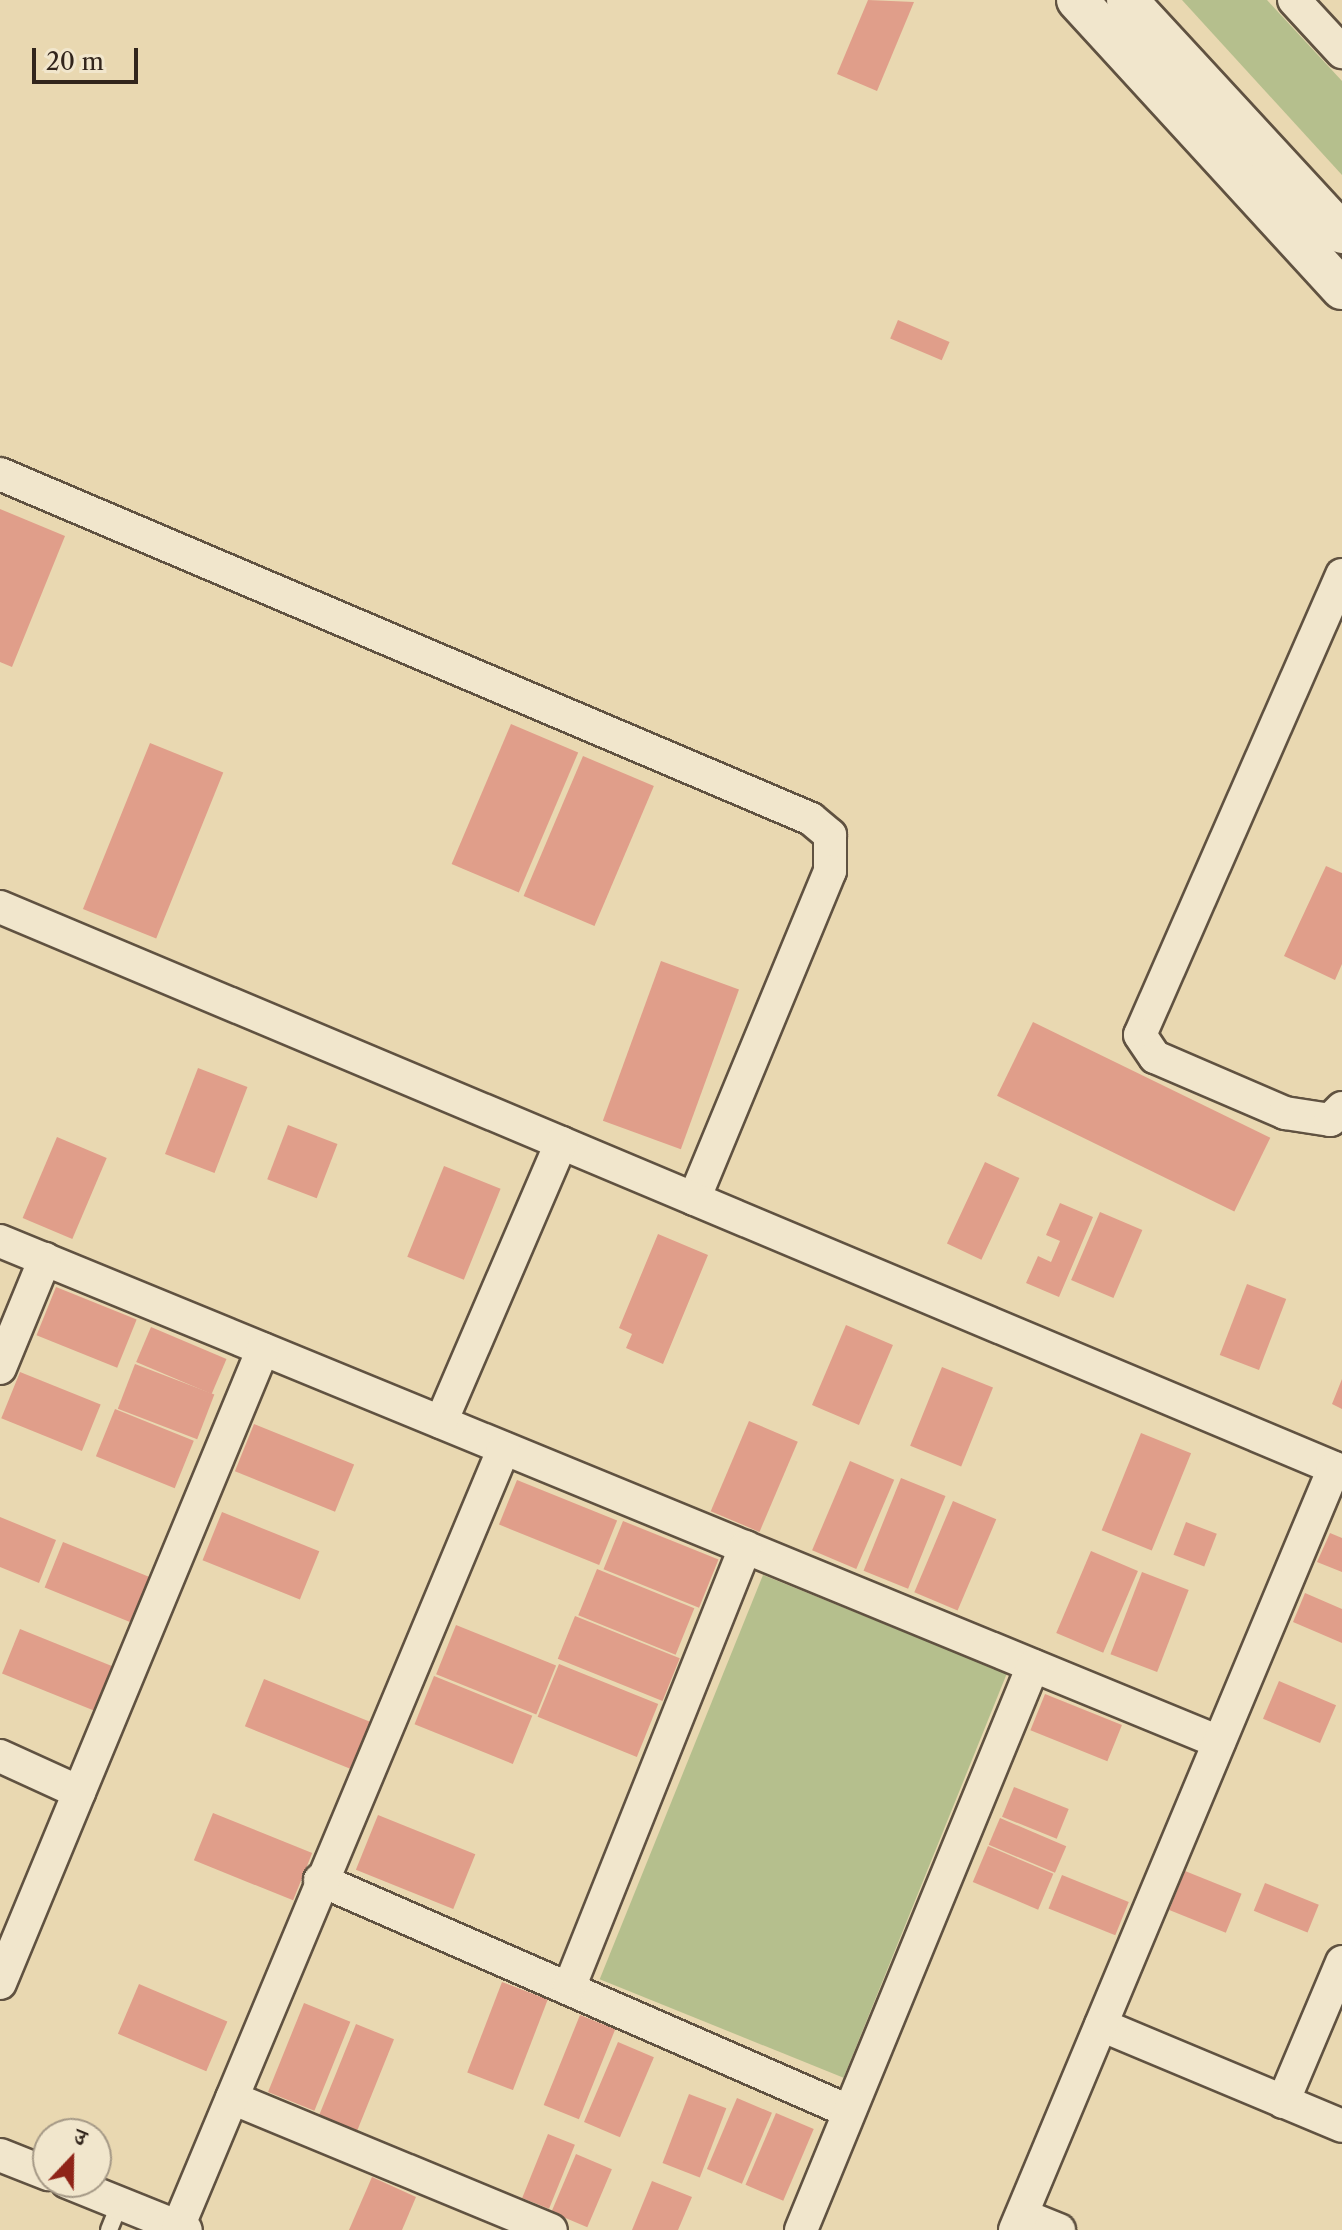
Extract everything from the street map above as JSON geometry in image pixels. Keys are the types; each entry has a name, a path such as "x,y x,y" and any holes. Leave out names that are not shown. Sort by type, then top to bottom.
{"street":[{"path":"1077,0 1342,289"},
{"path":"1127,0 1342,233"},
{"path":"1294,0 1342,52"},
{"path":"0,474 811,819 830,835 830,871 694,1199"},
{"path":"1342,575 1140,1035 1155,1057 1285,1113 1330,1120 1342,1108"},
{"path":"0,907 1338,1469 1219,1742 1018,2222 1059,2230"},
{"path":"441,1422 561,1143"},
{"path":"0,1241 1219,1742"},
{"path":"0,1368 45,1259"},
{"path":"0,1983 263,1349"},
{"path":"88,2198 114,2217 182,2228 320,1880 504,1448"},
{"path":"569,1988 745,1547"},
{"path":"801,2230 846,2110 1033,1666"},
{"path":"0,1756 79,1792"},
{"path":"320,1880 846,2110"},
{"path":"1283,2102 1342,1962"},
{"path":"1101,2025 1342,2126"},
{"path":"232,2098 551,2230"},
{"path":"0,2155 32,2168"}],"green space":[{"path":"1182,0 1267,0 1342,81 1342,175"},
{"path":"763,1575 1007,1674 844,2078 600,1979"}],"building":[{"path":"868,0 914,2 877,91 837,74"},
{"path":"898,320 950,342 942,360 890,338"},
{"path":"0,509 65,536 12,667 0,662"},
{"path":"511,724 578,753 519,892 452,864"},
{"path":"150,743 223,773 156,939 83,909"},
{"path":"583,756 654,786 594,926 524,896"},
{"path":"1326,866 1342,873 1342,964 1335,980 1284,956"},
{"path":"661,961 739,989 681,1149 603,1121"},
{"path":"1033,1022 1270,1138 1234,1211 997,1096"},
{"path":"198,1068 247,1087 215,1173 165,1154"},
{"path":"288,1125 337,1144 317,1198 267,1179"},
{"path":"57,1137 107,1158 72,1239 23,1218"},
{"path":"985,1162 1019,1178 981,1260 947,1244"},
{"path":"444,1166 501,1189 464,1280 407,1257"},
{"path":"1060,1203 1093,1217 1059,1297 1026,1283 1038,1256 1051,1262 1060,1241 1046,1235"},
{"path":"1100,1212 1142,1230 1113,1298 1071,1280"},
{"path":"658,1234 708,1255 663,1364 626,1348 632,1334 619,1328"},
{"path":"1247,1284 1286,1299 1259,1370 1220,1355"},
{"path":"56,1287 137,1320 117,1368 37,1335"},
{"path":"846,1325 893,1345 859,1425 812,1405"},
{"path":"151,1327 226,1359 212,1394 136,1362"},
{"path":"135,1364 214,1394 197,1439 118,1409"},
{"path":"942,1367 993,1388 961,1466 910,1446"},
{"path":"20,1372 101,1405 82,1451 1,1418"},
{"path":"1342,1379 1342,1409 1332,1404"},
{"path":"115,1409 194,1441 175,1488 96,1456"},
{"path":"749,1421 798,1442 759,1532 711,1511"},
{"path":"254,1424 354,1464 335,1512 235,1471"},
{"path":"1141,1433 1191,1453 1152,1551 1102,1530"},
{"path":"850,1461 894,1480 856,1569 812,1550"},
{"path":"901,1478 946,1496 908,1589 864,1571"},
{"path":"517,1480 617,1520 599,1565 499,1525"},
{"path":"953,1501 996,1519 958,1610 914,1592"},
{"path":"222,1512 319,1551 300,1600 203,1560"},
{"path":"0,1517 56,1540 39,1583 0,1567"},
{"path":"623,1521 718,1560 699,1608 604,1569"},
{"path":"1186,1522 1217,1534 1204,1567 1173,1555"},
{"path":"1330,1533 1342,1538 1342,1572 1317,1562"},
{"path":"63,1542 150,1577 132,1623 45,1587"},
{"path":"1091,1551 1138,1571 1103,1653 1056,1633"},
{"path":"597,1569 694,1608 676,1655 578,1615"},
{"path":"1142,1572 1189,1590 1157,1672 1110,1654"},
{"path":"1305,1593 1342,1609 1342,1643 1293,1622"},
{"path":"575,1616 680,1658 663,1701 558,1659"},
{"path":"456,1625 556,1665 536,1715 436,1674"},
{"path":"20,1629 112,1666 94,1711 2,1674"},
{"path":"559,1664 658,1704 637,1757 538,1717"},
{"path":"434,1676 532,1716 513,1764 415,1724"},
{"path":"264,1679 376,1724 357,1772 245,1726"},
{"path":"1279,1681 1336,1705 1320,1743 1263,1719"},
{"path":"1045,1694 1122,1725 1107,1761 1030,1730"},
{"path":"1014,1787 1069,1809 1057,1839 1002,1817"},
{"path":"213,1813 312,1853 293,1900 194,1860"},
{"path":"378,1815 475,1854 453,1909 356,1870"},
{"path":"1000,1818 1066,1846 1055,1873 989,1845"},
{"path":"988,1846 1053,1874 1038,1910 973,1882"},
{"path":"1185,1871 1242,1894 1226,1933 1169,1910"},
{"path":"1062,1875 1129,1902 1115,1935 1049,1908"},
{"path":"1265,1883 1319,1905 1308,1933 1254,1911"},
{"path":"502,1982 548,2000 513,2090 467,2073"},
{"path":"139,1984 227,2022 206,2071 118,2034"},
{"path":"304,2003 350,2022 314,2111 268,2092"},
{"path":"580,2015 615,2029 579,2119 544,2105"},
{"path":"356,2024 394,2039 357,2131 319,2116"},
{"path":"618,2042 654,2057 620,2137 584,2122"},
{"path":"689,2094 726,2108 700,2177 662,2163"},
{"path":"737,2098 772,2113 742,2184 707,2169"},
{"path":"776,2113 814,2129 783,2201 746,2185"},
{"path":"548,2134 575,2145 549,2209 522,2198"},
{"path":"576,2154 612,2169 587,2227 551,2212"},
{"path":"372,2177 416,2197 402,2230 349,2230"},
{"path":"652,2181 692,2197 678,2230 632,2230"}]}
